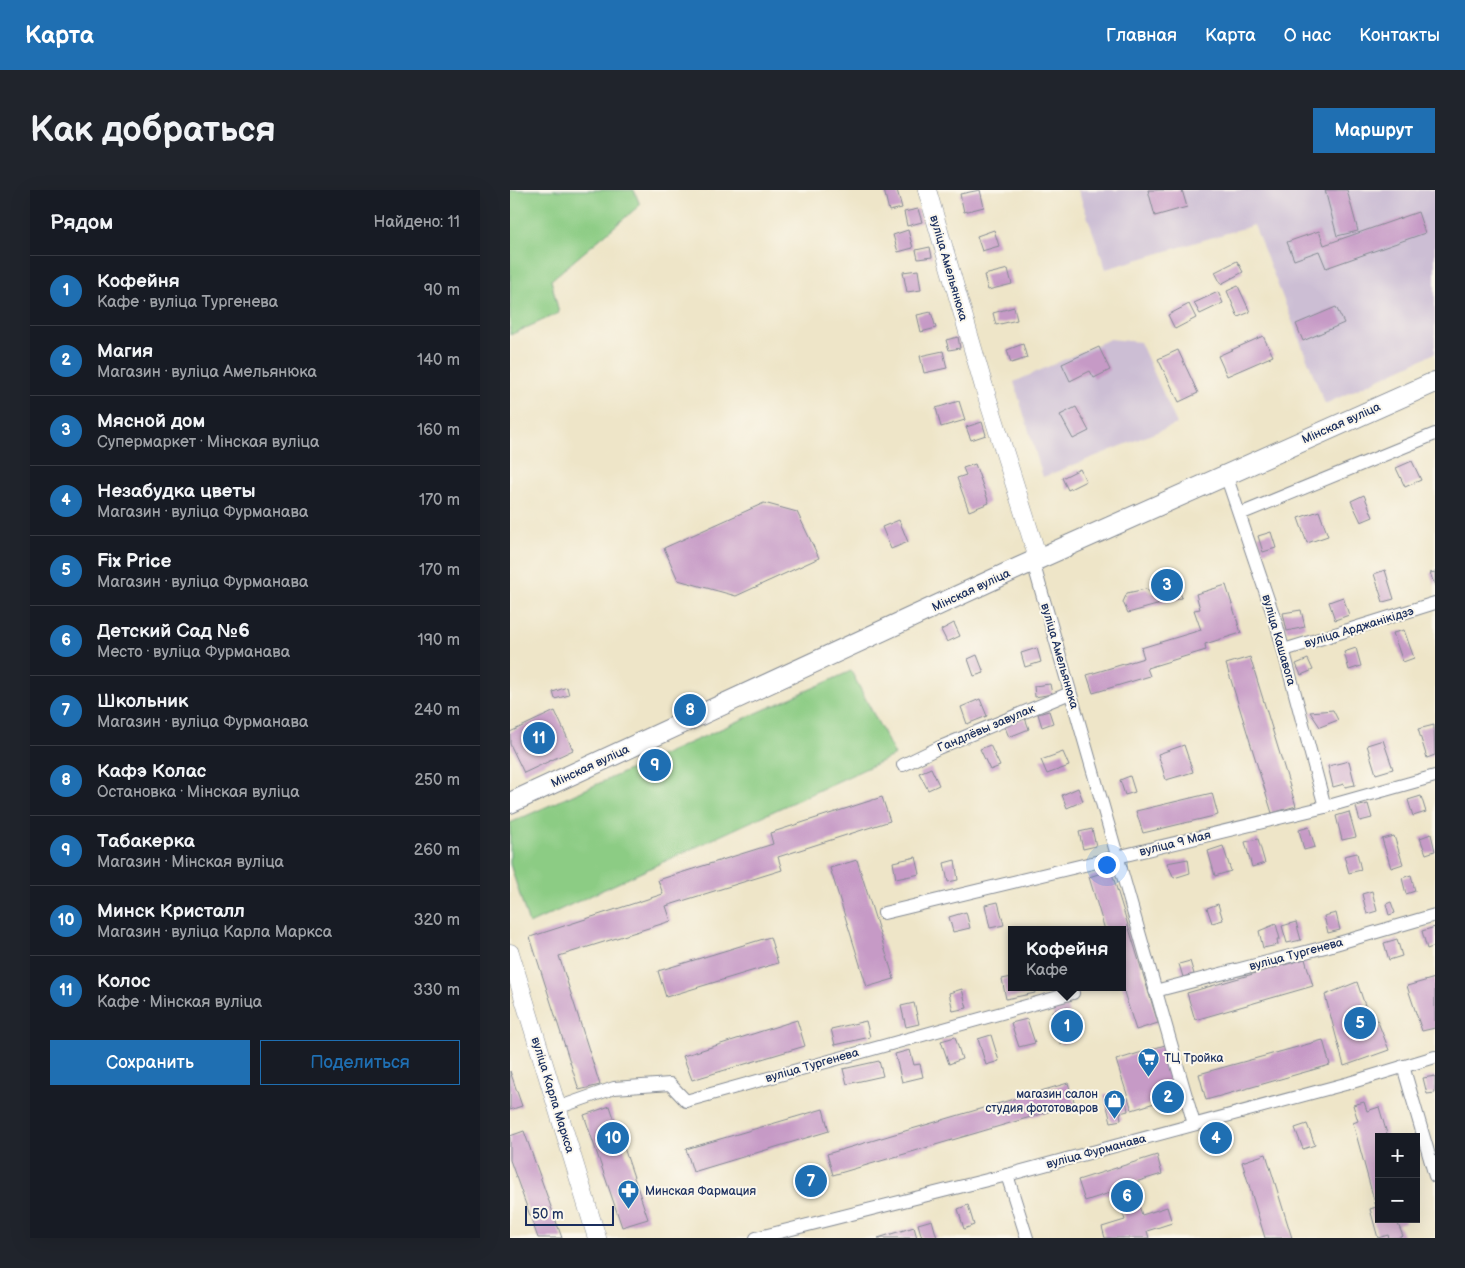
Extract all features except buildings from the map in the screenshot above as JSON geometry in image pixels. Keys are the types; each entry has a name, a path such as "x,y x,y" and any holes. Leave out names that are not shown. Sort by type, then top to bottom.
{"main road":[{"name":"Мінская вуліца","path":"510,803 1033,562 1435,382"}],"street":[{"name":"вуліца Амельянюка","path":"927,190 984,388 1036,552 1033,562 1194,1124"},
{"path":"1240,514 1435,434"},
{"name":"вуліца Кашавога","path":"1226,475 1284,650 1325,807"},
{"name":"вуліца Арджанікідзэ","path":"1284,650 1435,604"},
{"name":"Гандлёвы завулак","path":"903,764 1070,693"},
{"name":"вуліца 9 Мая","path":"884,913 1325,807 1435,776"},
{"name":"вуліца Тургенева","path":"1156,991 1316,950 1435,915"},
{"name":"вуліца Карла Маркса","path":"510,953 597,1238"},
{"name":"вуліца Тургенева","path":"557,1108 614,1088 670,1084 686,1100 1072,993"},
{"name":"вуліца Фурманава","path":"756,1238 835,1216 1007,1176 1435,1057"},
{"path":"1403,1066 1435,1176"},
{"path":"1007,1176 1028,1238"}],"shaded area":[{"path":"1078,190 1435,190 1435,353 1325,404 1254,225 1106,269"},
{"path":"1110,339 1140,342 1177,424 1043,477 1014,382"}],"green space":[{"path":"510,190 634,190 640,205 551,280 559,313 510,335"},
{"path":"851,671 895,755 529,924 510,864 510,823"}],"place":[{"name":"Мясной дом","path":"1167,585"},
{"name":"Кафэ Колас","path":"690,710"},
{"name":"Колос","path":"539,738"},
{"name":"Табакерка","path":"655,765"},
{"name":"Fix Price","path":"1360,1023"},
{"name":"Кофейня","path":"1067,1026"},
{"name":"ТЦ Тройка","path":"1148,1077"},
{"name":"Магия","path":"1168,1097"},
{"name":"магазин салон студия фототоваров","path":"1114,1120"},
{"name":"Минск Кристалл","path":"613,1138"},
{"name":"Незабудка цветы","path":"1216,1138"},
{"name":"Школьник","path":"811,1181"},
{"name":"Детский Сад №6","path":"1127,1196"},
{"name":"Минская Фармация","path":"629,1210"}]}
